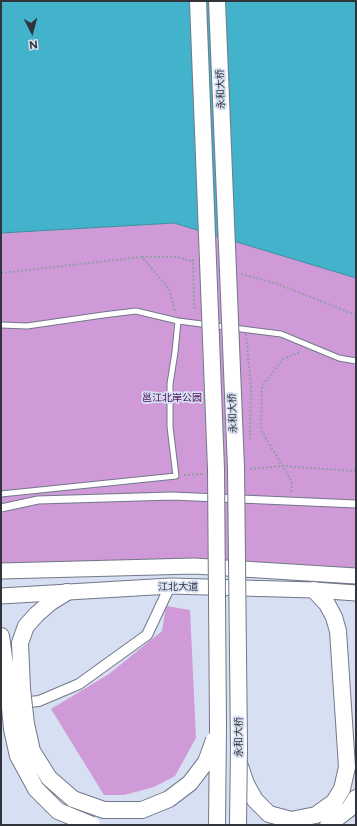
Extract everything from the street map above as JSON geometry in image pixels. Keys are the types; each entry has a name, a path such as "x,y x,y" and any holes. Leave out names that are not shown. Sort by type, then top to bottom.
{"highway":[{"name":"永和大桥","path":"198,1 216,469 218,727 217,825"},
{"name":"永和大桥","path":"217,1 236,468 239,763 238,825"},
{"path":"239,763 246,784 255,800 269,814 291,820 316,815 334,802 342,789 347,767 338,631 334,617 327,604 314,590"},
{"path":"67,592 51,602 26,626 20,643 12,730 18,756 36,788 58,811 92,825"},
{"path":"1,636 26,724 32,751 48,778 73,799 104,810 142,810 169,799 190,783 206,762 218,727"},
{"path":"328,825 349,809 356,798"}],"main road":[{"name":"江北大道","path":"1,570 194,566 356,576"},
{"name":"江北大道","path":"1,596 170,586 314,590 356,593"}],"street":[{"path":"1,508 38,500 172,496 356,504"},
{"path":"1,705 39,701 79,684 147,635 170,586"}],"lane":[{"path":"1,325 27,326 136,311 178,321 281,334 339,358 356,361"},
{"path":"1,494 176,476 170,427 170,384 178,321"}],"path":[{"path":"142,257 169,289 178,321"},
{"path":"1,273 142,257 178,257 201,263"},
{"path":"238,273 275,283 356,315"},
{"path":"292,482 261,430 262,386 283,359 313,348"},
{"path":"245,470 283,466 353,471 356,469"},
{"path":"176,476 207,473"}],"green space":[{"name":"邕江北岸公园","path":"174,223 356,278 356,576 1,571 1,233"},
{"path":"166,606 190,610 196,738 175,776 154,787 124,795 104,795 51,709 109,674 162,631"}],"water":[{"path":"1,1 356,1 356,278 174,223 1,233"}]}
